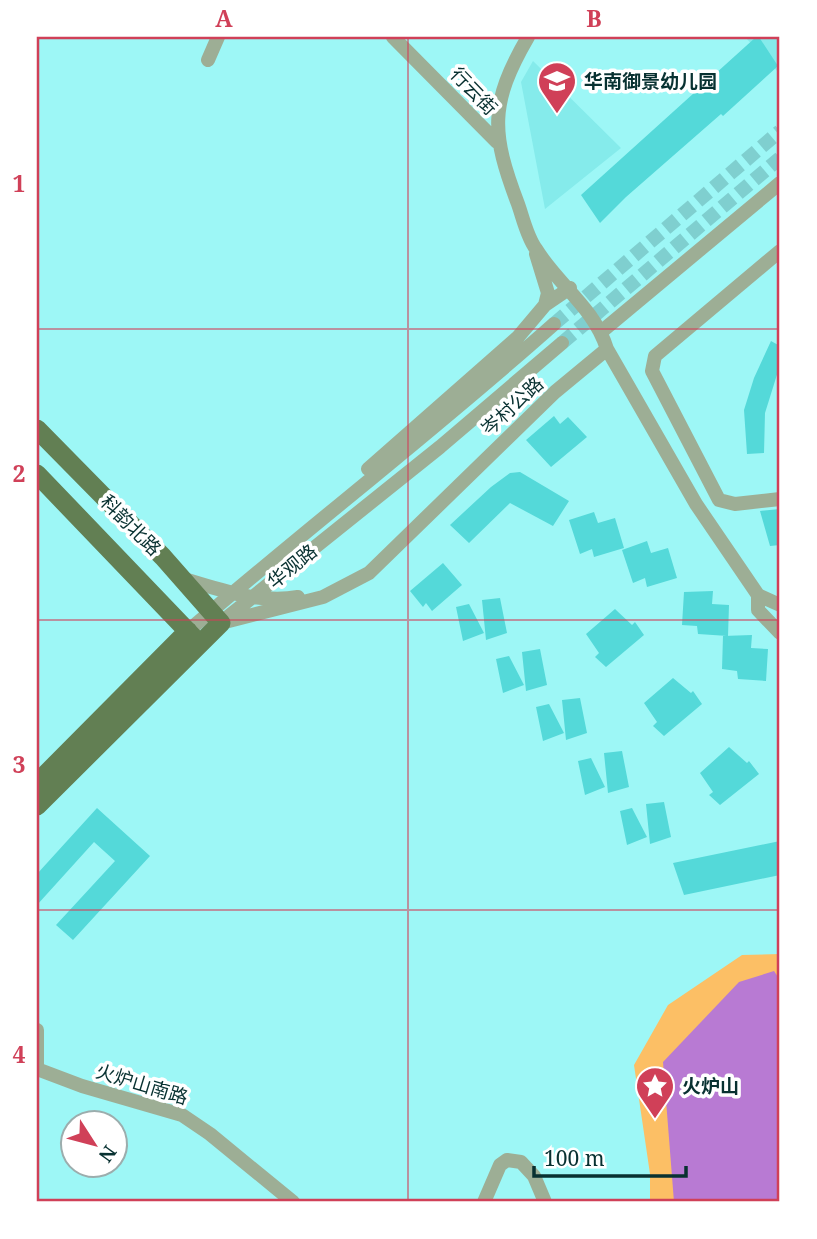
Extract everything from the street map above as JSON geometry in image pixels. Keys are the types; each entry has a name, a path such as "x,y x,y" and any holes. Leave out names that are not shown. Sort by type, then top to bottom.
{"main road":[{"name":"科韵北路","path":"37,429 184,579 216,617"},
{"name":"科韵北路","path":"37,474 193,637"},
{"path":"128,568 148,565 157,551"},
{"name":"华观路","path":"37,783 216,617"},
{"name":"华观路","path":"37,807 193,637"}],"street":[{"path":"208,60 218,37"},
{"name":"行云街","path":"393,37 497,142"},
{"name":"行云街","path":"497,142 498,112 505,79 528,37"},
{"path":"497,142 548,293 545,305"},
{"path":"601,332 780,183"},
{"path":"535,249 570,288 601,332 607,349 696,503 758,595 780,605"},
{"path":"780,251 655,356 652,371 719,500 735,504 780,499"},
{"path":"306,530 383,455 518,337 545,305 570,288"},
{"name":"华观路","path":"216,617 232,594 306,530 489,382 554,324"},
{"name":"华观路","path":"216,617 255,596 440,447 562,343"},
{"name":"岑村公路","path":"216,617 323,597 369,573 555,392 607,349"},
{"path":"184,579 232,594 286,599 327,591 369,573"},
{"path":"758,595 758,610 780,633"},
{"path":"37,1030 37,1069"},
{"name":"火炉山南路","path":"37,1069 82,1086 182,1115 210,1134 293,1202"},
{"path":"484,1202 500,1165 507,1160 521,1162 534,1176 545,1202"}],"shaded area":[{"path":"745,37 780,37 779,73"},
{"name":"华南御景幼儿园","path":"533,61 621,148 545,209 521,82"},
{"path":"780,954 780,1202 650,1202 650,1174 634,1065 668,1005 742,955"},
{"path":"774,971 780,980 780,1202 674,1202 663,1062 739,982"}],"building":[{"path":"759,37 778,66 626,197 600,223 581,195"},
{"path":"771,341 780,346 780,365 765,413 764,453 747,454 744,410 754,378"},
{"path":"554,416 560,424 568,417 587,437 551,467 526,440"},
{"path":"520,472 569,501 553,526 510,503 469,543 450,525 491,487 510,473"},
{"path":"780,509 780,545 770,546 760,511"},
{"path":"594,512 598,523 615,518 624,548 594,557 592,549 580,554 569,520"},
{"path":"647,541 651,553 668,548 677,578 647,587 645,578 633,583 622,550"},
{"path":"443,563 462,585 432,611 426,603 423,607 410,591"},
{"path":"713,591 712,604 729,605 728,636 698,634 697,626 682,625 684,592"},
{"path":"500,598 507,633 486,640 482,600"},
{"path":"469,604 484,633 463,641 456,607"},
{"path":"615,609 632,625 635,622 644,635 606,667 595,657 599,653 586,634"},
{"path":"752,635 751,648 768,649 766,681 738,679 737,671 722,669 723,636"},
{"path":"540,649 547,685 526,691 522,652"},
{"path":"509,656 524,685 503,693 496,659"},
{"path":"673,678 691,693 693,691 702,704 664,736 653,726 657,722 644,703"},
{"path":"580,698 587,733 566,740 562,700"},
{"path":"549,704 564,733 543,741 536,707"},
{"path":"729,747 747,763 749,761 759,774 720,805 709,795 713,792 700,773"},
{"path":"622,751 629,787 608,793 604,753"},
{"path":"591,758 605,787 585,795 578,761"},
{"path":"664,802 671,837 650,844 646,804"},
{"path":"97,808 150,856 73,940 56,925 115,861 94,842 37,905 37,874"},
{"path":"632,808 647,837 627,845 620,811"},
{"path":"780,841 780,875 684,895 673,863"}],"tunnel":[{"path":"554,324 780,131"},
{"path":"562,343 780,158"}],"place":[{"name":"华南御景幼儿园","path":"557,115"},
{"name":"火炉山","path":"655,1120"}]}
